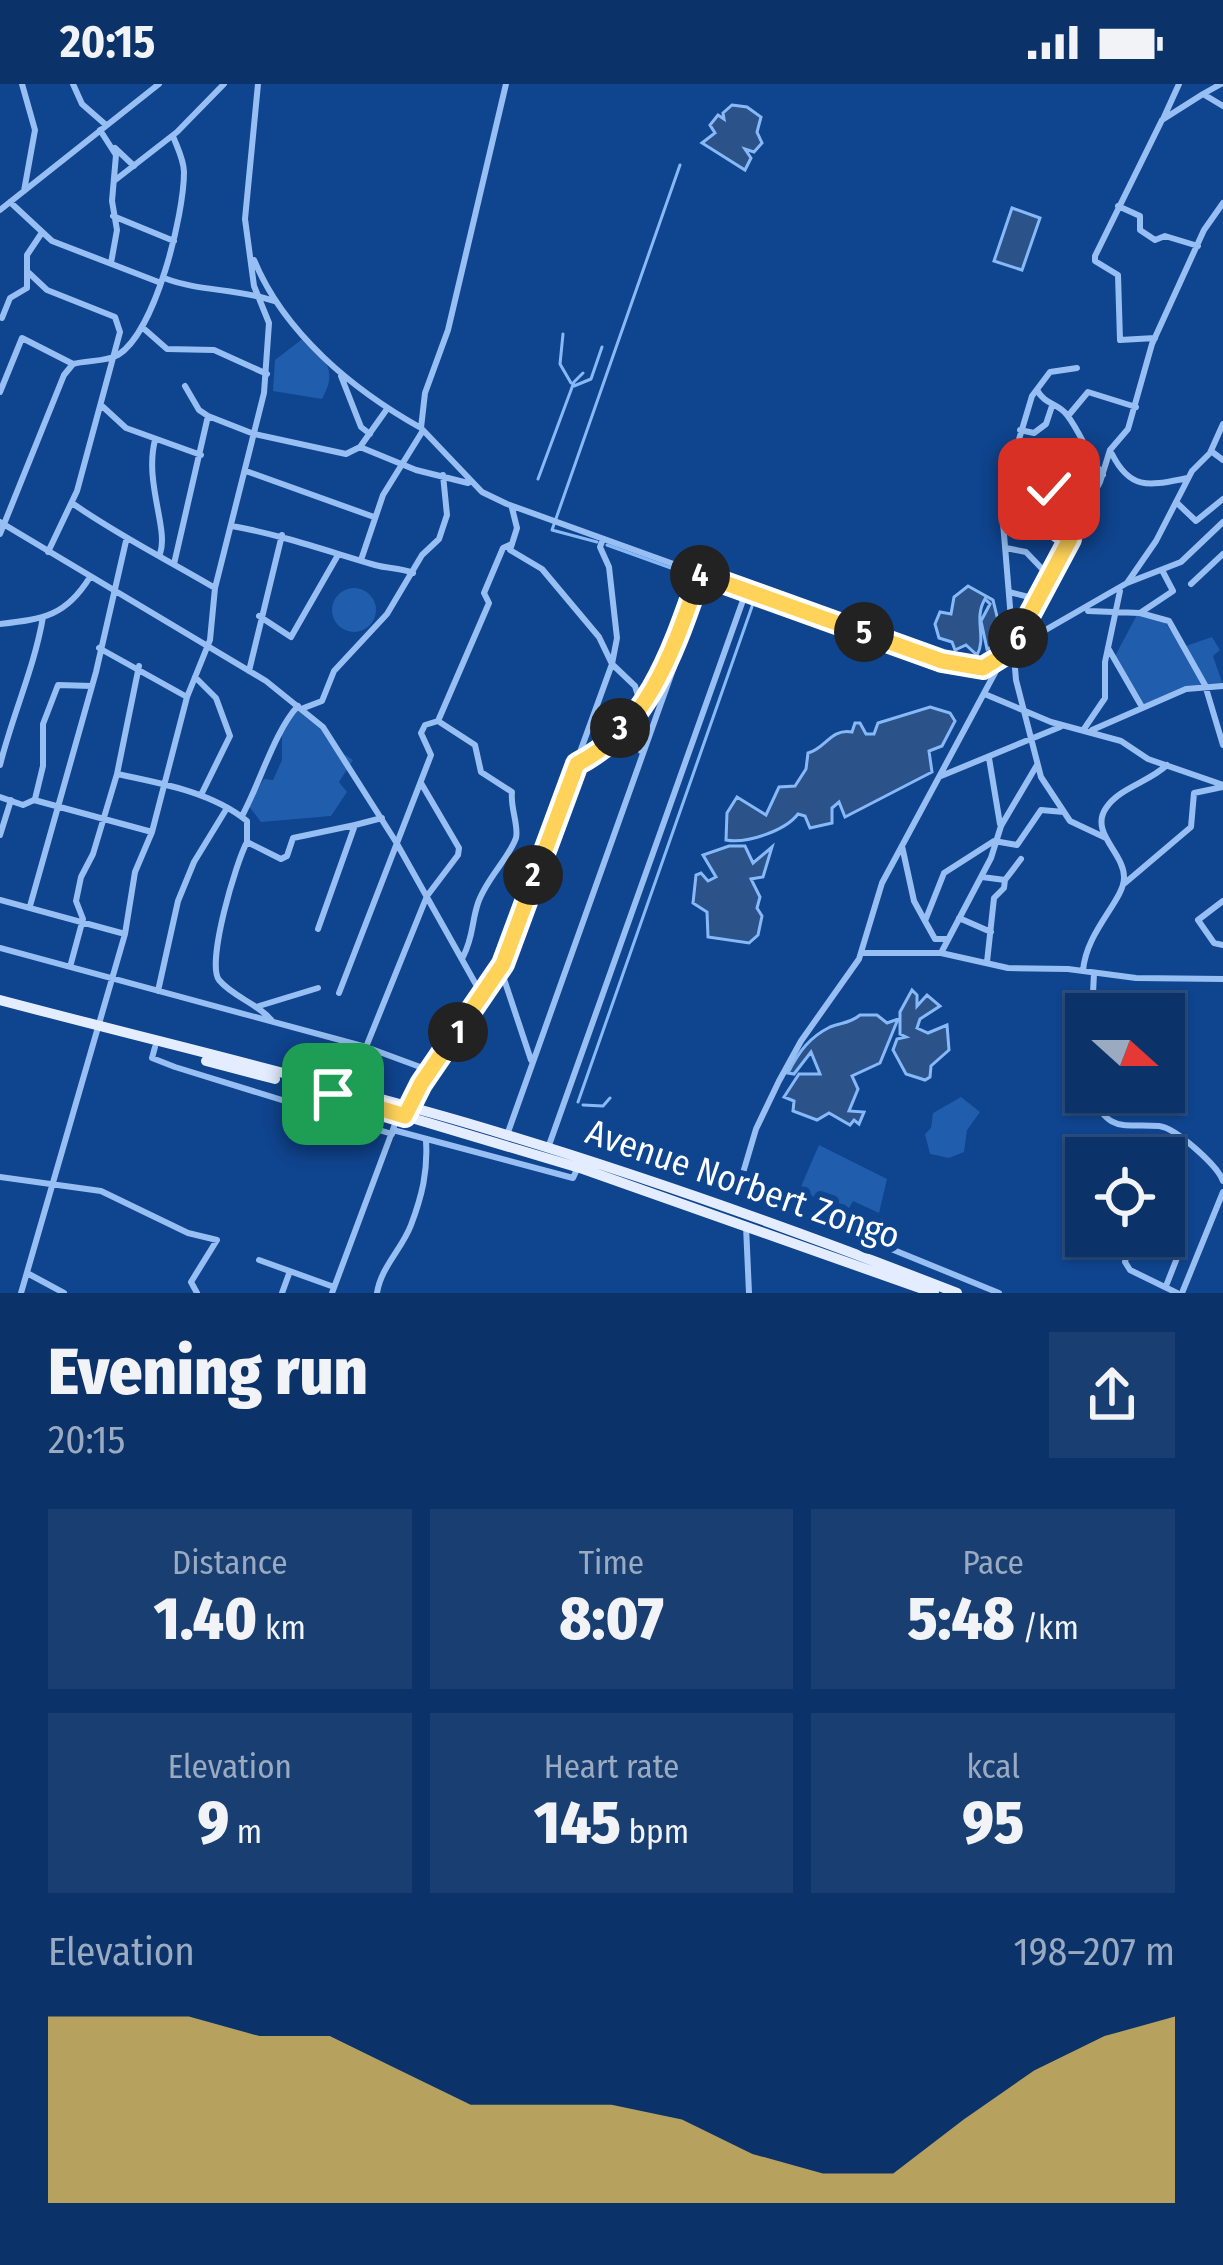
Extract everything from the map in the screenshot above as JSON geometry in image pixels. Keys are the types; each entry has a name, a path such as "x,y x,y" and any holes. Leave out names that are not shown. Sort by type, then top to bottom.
{"main road":[{"path":"0,1003 408,1112"},
{"path":"95,1028 408,1112"},
{"name":"Avenue Norbert Zongo","path":"408,1112 748,1219 957,1293"},
{"name":"Avenue Norbert Zongo","path":"547,1153 578,1168 748,1219 934,1293"}],"street":[{"path":"22,84 35,130 24,191"},
{"path":"74,84 82,104 134,166"},
{"path":"0,210 159,84"},
{"path":"114,182 173,136 224,84"},
{"path":"21,1293 125,934 135,872 152,832 187,697 207,648 215,588 267,374 269,323 258,296 245,219 258,84"},
{"path":"361,560 374,517 422,430 425,393 448,330 506,84"},
{"path":"1155,338 1120,340 1118,275 1095,261 1179,84"},
{"path":"1162,120 1178,106 1221,84"},
{"path":"1203,94 1223,106"},
{"path":"1,389 22,338 73,364 114,358 141,327 163,280 174,241 184,168 173,136"},
{"path":"111,263 117,230 113,216 115,148"},
{"path":"10,202 41,234 111,263 196,290 232,289 274,302"},
{"path":"1016,648 1110,451 1128,430 1155,338 1223,203"},
{"path":"1118,206 1141,216 1138,226 1151,238 1165,236 1198,246"},
{"path":"113,216 174,241"},
{"path":"2,318 10,298 27,288 27,255 41,234"},
{"path":"253,256 274,302 341,376 422,430 472,483"},
{"path":"29,273 47,290 116,317 120,332 72,503 48,552"},
{"path":"141,327 167,349 214,350 267,374"},
{"path":"0,534 43,417 73,364"},
{"path":"1077,368 1050,372 1036,388 1010,467 1004,501 1006,548 1016,680 1037,765 1073,825 1106,838"},
{"path":"341,376 361,427 370,434"},
{"path":"185,386 208,416 254,434 346,454 360,447 387,409"},
{"path":"1036,388 1068,416 1102,475"},
{"path":"1068,416 1088,392 1136,407"},
{"path":"101,405 126,428 201,455"},
{"path":"1020,430 1034,433 1046,424 1052,406"},
{"path":"174,564 208,416"},
{"path":"244,428 257,424"},
{"path":"1088,729 1105,698 1114,612 1124,585 1187,478 1211,451 1223,424"},
{"path":"155,440 149,480 163,534 160,554"},
{"path":"1015,445 1035,451 1042,445 1064,452 1078,469 1094,464"},
{"path":"360,447 400,464 472,483 511,505 962,668 983,668 1124,585 1196,552 1221,528"},
{"path":"1110,451 1136,484 1146,487 1187,478"},
{"path":"1211,451 1223,460"},
{"path":"1010,467 1032,473 1023,506"},
{"path":"246,471 374,517"},
{"path":"242,816 267,770 281,728 300,707 322,701 334,671 387,614 444,526 443,475"},
{"path":"1043,519 1049,489 1058,476 1072,486 1068,501 1075,528"},
{"path":"1004,501 1018,500 1070,539"},
{"path":"1176,502 1196,520 1223,500"},
{"path":"72,503 126,541 160,554 215,588"},
{"path":"511,505 518,528 510,550 542,569 599,637 612,664 635,686 641,705 640,760"},
{"path":"2,523 249,670 300,707 337,745 483,997"},
{"path":"232,526 281,535 413,573"},
{"path":"249,670 281,535"},
{"path":"259,1260 333,1290 392,1132 501,969 612,664 617,638 609,567 600,548 603,539"},
{"path":"30,906 92,686 126,541"},
{"path":"339,993 431,755 422,733 425,725 438,721 489,604 484,593 503,548 512,544"},
{"path":"1006,548 1026,552 1049,576"},
{"path":"259,616 291,637 339,554"},
{"path":"1190,584 1223,554"},
{"path":"1140,613 1174,590 1162,571"},
{"path":"577,764 602,749 663,677 705,574"},
{"path":"506,1140 705,574"},
{"path":"0,624 43,617 74,603 90,577"},
{"path":"547,1153 747,589"},
{"path":"1009,592 1037,599"},
{"path":"1086,611 1140,613 1169,621 1205,686 1223,745"},
{"path":"0,765 14,711 33,671 43,617"},
{"path":"99,648 139,666 187,697"},
{"path":"1108,648 1142,707"},
{"path":"749,1293 752,1280 744,1241 751,1199 740,1179 756,1129 801,1041 861,953 882,884 1004,656"},
{"path":"70,967 83,919 76,901 117,774 139,666"},
{"path":"195,677 216,698 230,736 201,795"},
{"path":"34,800 44,766 43,724 58,685 92,686"},
{"path":"1088,729 1205,686 1223,686"},
{"path":"987,695 1063,726 1088,729 1223,786"},
{"path":"438,721 475,745 481,772 512,792 510,813 517,824 515,839 494,867 476,908 475,933 463,957"},
{"path":"941,776 1063,726"},
{"path":"989,758 995,814 1001,826"},
{"path":"941,953 982,877 1001,826 1037,765"},
{"path":"1124,884 1120,861 1101,822 1106,807 1166,765"},
{"path":"117,774 201,795 242,816 249,826 213,958 220,980 272,1022"},
{"path":"366,1047 427,896 459,848 421,783"},
{"path":"1082,971 1091,935 1124,884 1191,827 1194,793 1223,786"},
{"path":"0,796 23,805 34,800 152,832"},
{"path":"0,835 11,800"},
{"path":"158,991 178,902 194,862 227,808"},
{"path":"925,921 944,873 994,842 1017,845 1041,810 1064,812"},
{"path":"247,842 285,859 293,838 382,818"},
{"path":"318,929 355,825"},
{"path":"902,846 914,901 935,939 947,939"},
{"path":"987,962 994,898 1021,859"},
{"path":"982,877 1005,880"},
{"path":"0,900 125,934"},
{"path":"1223,901 1198,920 1214,943 1223,945"},
{"path":"959,918 991,932"},
{"path":"0,948 366,1047 430,1071"},
{"path":"861,953 941,953 1008,968 1136,979 1223,979"},
{"path":"501,969 533,1063"},
{"path":"1093,993 1094,973"},
{"path":"255,1007 318,988"},
{"path":"155,1047 152,1058 175,1067 392,1132 573,1178 578,1168"},
{"path":"1103,1113 1124,1128 1166,1128 1218,1167 1223,1181"},
{"path":"377,1293 426,1183 425,1141"},
{"path":"0,1178 101,1191 188,1233 218,1240 191,1282 196,1293"},
{"path":"1128,1257 1127,1267 1179,1293 1223,1192"},
{"path":"751,1199 830,1224 1000,1293"},
{"path":"1166,1286 1177,1258 1173,1257"},
{"path":"282,1293 290,1271"},
{"path":"28,1273 64,1293"}],"shaded area":[{"path":"732,105 747,107 761,117 757,132 762,143 754,152 745,149 751,158 745,170 702,143 715,133 710,125 718,115 724,119 723,113"},
{"path":"1012,208 1040,218 1022,270 994,261"},
{"path":"305,337 329,373 322,399 273,391 275,360"},
{"path":"968,586 993,600 1003,641 987,649 981,621 990,604 985,599 980,614 977,655 966,645 955,650 952,642 939,638 935,624 940,612 951,614 954,597"},
{"path":"354,588 370,594 376,610 370,626 354,632 338,626 332,610 338,594"},
{"path":"1138,613 1161,617 1183,647 1212,637 1220,650 1213,656 1223,685 1190,686 1142,705 1114,658"},
{"path":"930,707 950,713 955,721 942,746 929,751 932,772 845,817 839,802 832,808 832,823 810,828 805,816 798,814 765,835 726,840 727,813 737,797 766,815 779,787 795,786 806,769 808,753 833,736 852,732 855,723 866,734 874,734 878,723"},
{"path":"297,710 326,727 335,748 353,760 339,782 347,792 331,816 261,822 248,805 264,779 273,780 282,760 282,730"},
{"path":"745,846 753,863 772,847 763,877 751,879 762,916 758,935 749,943 708,937 707,912 693,903 696,875 701,873 708,881 716,877 703,855"},
{"path":"912,990 917,1006 927,995 940,1006 920,1019 917,1028 928,1033 947,1025 949,1050 931,1066 925,1080 906,1074 893,1050 897,1039 906,1037 900,1034 900,1012"},
{"path":"860,1015 877,1015 887,1023 898,1019 880,1063 852,1076 858,1089 849,1111 864,1112 859,1124 854,1120 850,1125 829,1113 817,1120 793,1111 794,1101 784,1097 799,1074 820,1074 811,1052 794,1074 788,1073 801,1051 823,1031"},
{"path":"961,1097 980,1112 967,1130 964,1152 949,1158 930,1154 925,1134 933,1113"},
{"path":"819,1145 887,1179 879,1213 853,1201 848,1210 799,1191"}],"waterway":[{"path":"597,542 552,530 680,165"},
{"path":"563,334 560,364 571,383"},
{"path":"574,386 591,379 602,347"},
{"path":"538,479 574,382 583,373"},
{"path":"607,545 696,577"},
{"path":"578,1102 755,598 881,643"},
{"path":"583,1105 603,1106 610,1098"}],"route":[{"path":"333,1094 405,1116 412,1108 421,1084 503,964 577,764 602,749 660,683 700,574 942,661 983,668 1018,646 1022,629 1070,539 1043,519 1049,489"}]}
